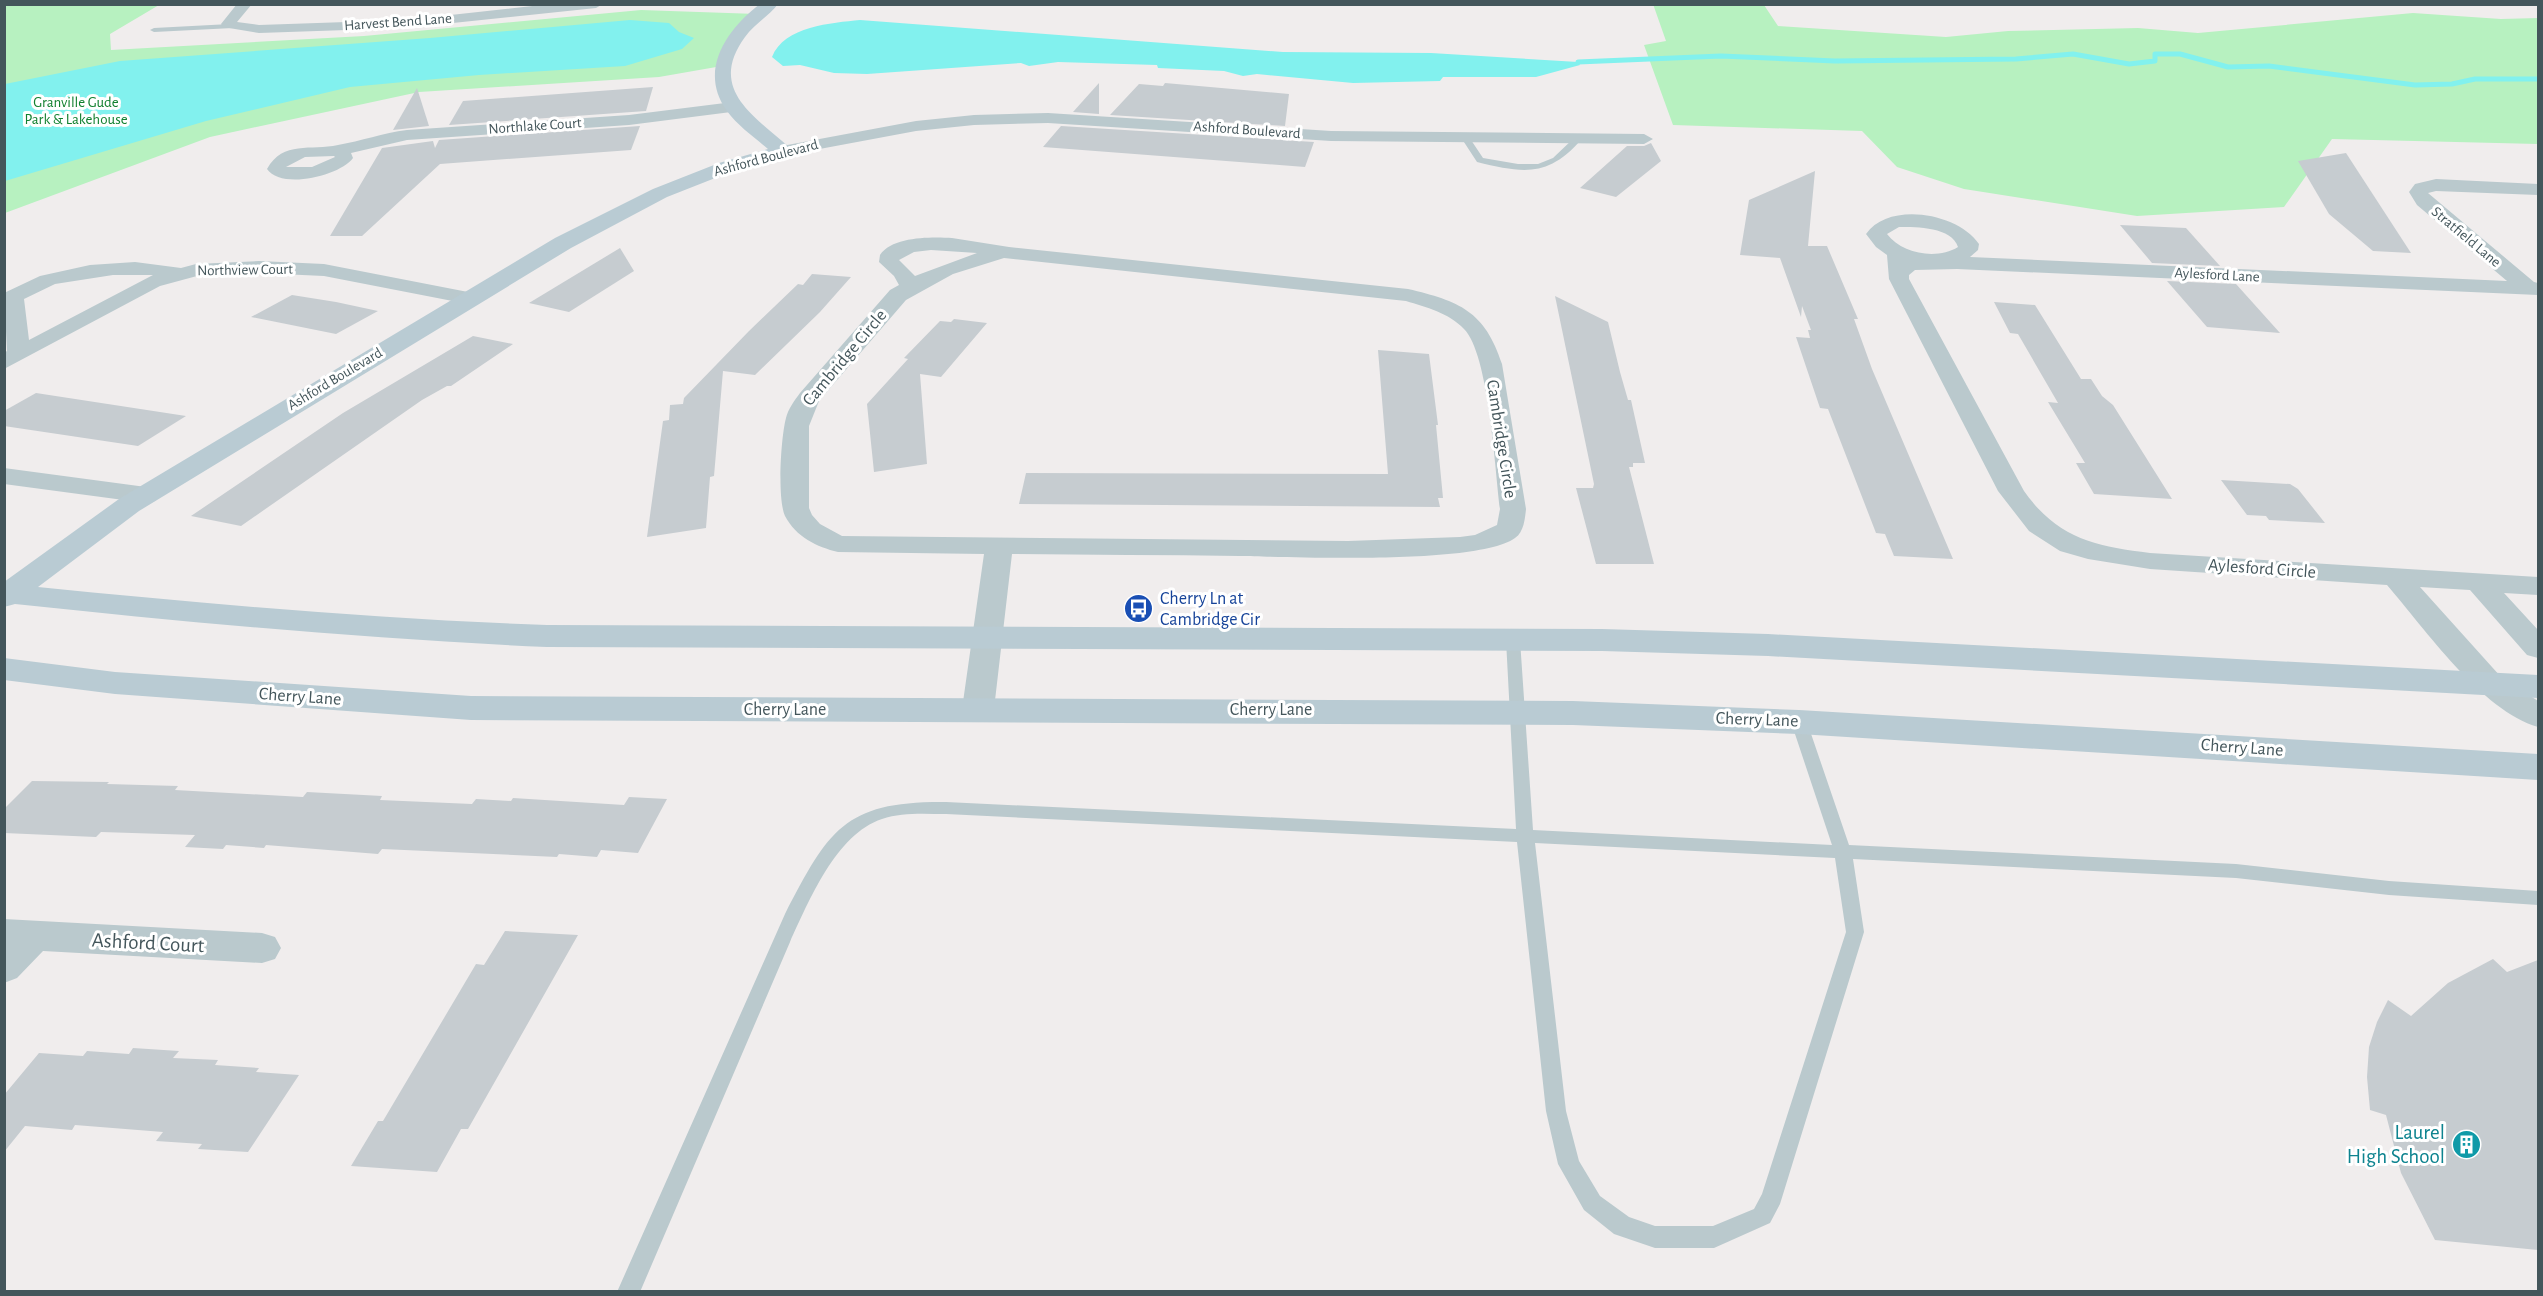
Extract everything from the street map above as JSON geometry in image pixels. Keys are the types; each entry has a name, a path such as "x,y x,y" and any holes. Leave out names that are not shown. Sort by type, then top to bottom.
{"main road":[{"path":"771,4 747,24 726,53 722,75 734,107 782,151"},
{"name":"Ashford Boulevard","path":"6,595 146,495 468,298 615,214 726,167 782,151"},
{"path":"6,595 250,619 396,630 547,636 987,640 1512,640 1768,645 2538,687"},
{"name":"Cherry Lane","path":"4,669 126,684 471,708 728,711 978,709 1518,712 1799,722 2538,767"}],"street":[{"path":"230,26 228,24 245,4"},
{"name":"Harvest Bend Lane","path":"230,26 259,29 405,24 596,4"},
{"name":"Northlake Court","path":"338,151 375,140 407,135 629,120 734,107"},
{"name":"Ashford Boulevard","path":"782,151 916,126 1016,119 1085,119 1331,136 1644,139"},
{"name":"Stratfield Lane","path":"2534,289 2424,201 2418,192 2422,188 2436,185 2538,189"},
{"name":"Cambridge Circle","path":"910,286 902,272 889,262 890,255 902,249 915,245 962,245 981,247 997,254"},
{"name":"Cambridge Circle","path":"1014,253 1408,295 1452,310 1476,329 1486,351 1513,509 1510,525 1506,532 1481,542 1460,545 1348,549 838,544 808,529 796,512 795,473 798,417 808,398 898,295 910,286 981,257 1014,253"},
{"name":"Aylesford Lane","path":"2011,491 1911,302 1898,262 1910,264 1964,263 2534,289"},
{"name":"Northview Court","path":"12,357 135,290 179,273 230,267 324,270 468,298"},
{"path":"12,357 13,296 24,288 55,278 110,270 139,268 179,273"},
{"path":"4,476 146,495"},
{"name":"Aylesford Circle","path":"2011,491 2023,510 2042,530 2070,545 2101,555 2150,561 2538,586"},
{"path":"978,709 999,546"},
{"path":"2396,578 2490,684 2538,716"},
{"path":"2478,582 2538,648"},
{"name":"Ashford Court","path":"4,967 19,935 262,948"}],"lane":[{"path":"154,30 230,26"},
{"path":"1466,139 1480,160 1507,166 1529,167 1554,161 1577,140"},
{"path":"1512,640 1525,836 1556,1111 1569,1164 1592,1203 1622,1226 1656,1237 1688,1239 1714,1237 1762,1216 1772,1197 1855,933 1854,907 1843,851 1799,722"},
{"path":"628,1292 779,949 820,865 838,840 856,824 874,815 902,808 946,808 2236,871 2389,888 2538,898"}],"green space":[{"path":"1653,4 1764,5 1778,26 1946,37 2008,31 2138,28 2198,33 2413,13 2501,19 2538,18 2538,144 2332,139 2284,207 2137,216 1964,189 1897,167 1862,131 1673,125 1644,45 1666,41"},
{"name":"Granville Gude Park & Lakehouse","path":"5,5 159,5 110,34 111,50 364,36 641,10 757,14 722,66 659,77 419,92 210,137 5,213"}],"water":[{"path":"630,20 669,23 679,32 694,38 682,49 625,66 479,75 350,87 206,121 5,181 5,84 120,61 430,38"},
{"path":"860,20 1283,52 1431,53 1578,62 1580,65 1536,77 1443,77 1440,81 1353,83 1257,74 1243,76 1224,71 1158,68 1157,65 1058,62 1029,66 1021,63 867,74 834,73 800,65 783,66 772,57 778,47 798,32 823,25"}],"building":[{"path":"1099,83 1099,114 1073,112"},
{"path":"1165,83 1289,94 1285,126 1110,115 1139,84 1163,86"},
{"path":"653,87 646,111 449,125 463,101"},
{"path":"417,88 429,126 393,130"},
{"path":"640,126 631,150 440,164 362,236 330,236 382,148 433,141 435,148 439,140"},
{"path":"1061,126 1314,142 1305,167 1043,147"},
{"path":"1651,143 1661,161 1616,197 1580,188 1627,146 1644,146"},
{"path":"2346,153 2411,253 2373,251 2329,214 2298,161"},
{"path":"1815,171 1808,246 1827,246 1858,319 1854,319 1872,369 1953,559 1894,556 1885,534 1876,533 1828,409 1820,408 1796,337 1810,338 1808,330 1811,330 1802,306 1801,317 1780,258 1740,255 1749,200"},
{"path":"2120,225 2186,228 2220,266 2152,263"},
{"path":"620,248 634,271 569,312 529,303"},
{"path":"812,274 851,277 820,312 755,375 723,371 714,476 710,477 706,528 647,537 663,421 669,420 670,405 683,404 684,398 749,331 798,284 803,285"},
{"path":"2167,281 2236,284 2280,333 2207,327"},
{"path":"292,295 378,311 336,334 251,317"},
{"path":"1555,296 1608,322 1628,400 1631,400 1645,463 1633,463 1633,467 1629,467 1654,564 1596,564 1576,488 1593,488 1594,484"},
{"path":"1994,302 2035,305 2081,379 2091,379 2102,396 2113,405 2172,499 2094,494 2076,463 2085,463 2048,402 2058,403 2018,334 2010,333"},
{"path":"954,319 987,323 941,377 920,374 927,464 874,472 867,404 908,359 904,358 940,321 951,322"},
{"path":"473,336 513,344 451,386 422,400 241,526 191,516 343,413"},
{"path":"1378,350 1429,354 1438,425 1436,425 1443,498 1438,498 1440,507 1019,504 1026,473 1388,474"},
{"path":"36,393 186,416 138,446 4,426 4,411"},
{"path":"2221,480 2290,484 2298,489 2325,523 2269,520 2266,516 2247,515"},
{"path":"32,781 178,786 175,790 303,797 307,792 382,796 380,800 472,804 476,799 511,801 513,798 624,805 629,797 667,799 638,853 601,850 597,857 559,854 557,857 382,849 378,854 266,845 264,848 226,845 223,849 185,847 195,835 101,832 96,837 4,833 4,809"},
{"path":"505,931 578,935 468,1129 461,1129 437,1172 351,1166 378,1121 383,1121 476,964 484,965"},
{"name":"Laurel High School","path":"2493,959 2507,972 2538,960 2538,1250 2435,1240 2401,1173 2386,1115 2370,1110 2367,1077 2369,1047 2377,1022 2388,1000 2411,1016 2448,983"},
{"path":"133,1048 179,1051 173,1058 218,1060 215,1065 259,1068 256,1072 299,1075 248,1152 198,1149 202,1144 156,1141 163,1132 75,1125 72,1130 25,1126 4,1152 4,1095 39,1053 83,1056 87,1051 129,1054"}],"waterway":[{"path":"1578,62 1721,56 1835,61 2016,59 2073,54 2129,64 2155,61 2155,54 2180,54 2228,67 2269,66 2415,85 2452,84 2475,79 2538,79"}],"place":[{"name":"Cherry Ln at Cambridge Cir","path":"1139,609"},
{"name":"Laurel High School","path":"2466,1144"}]}
